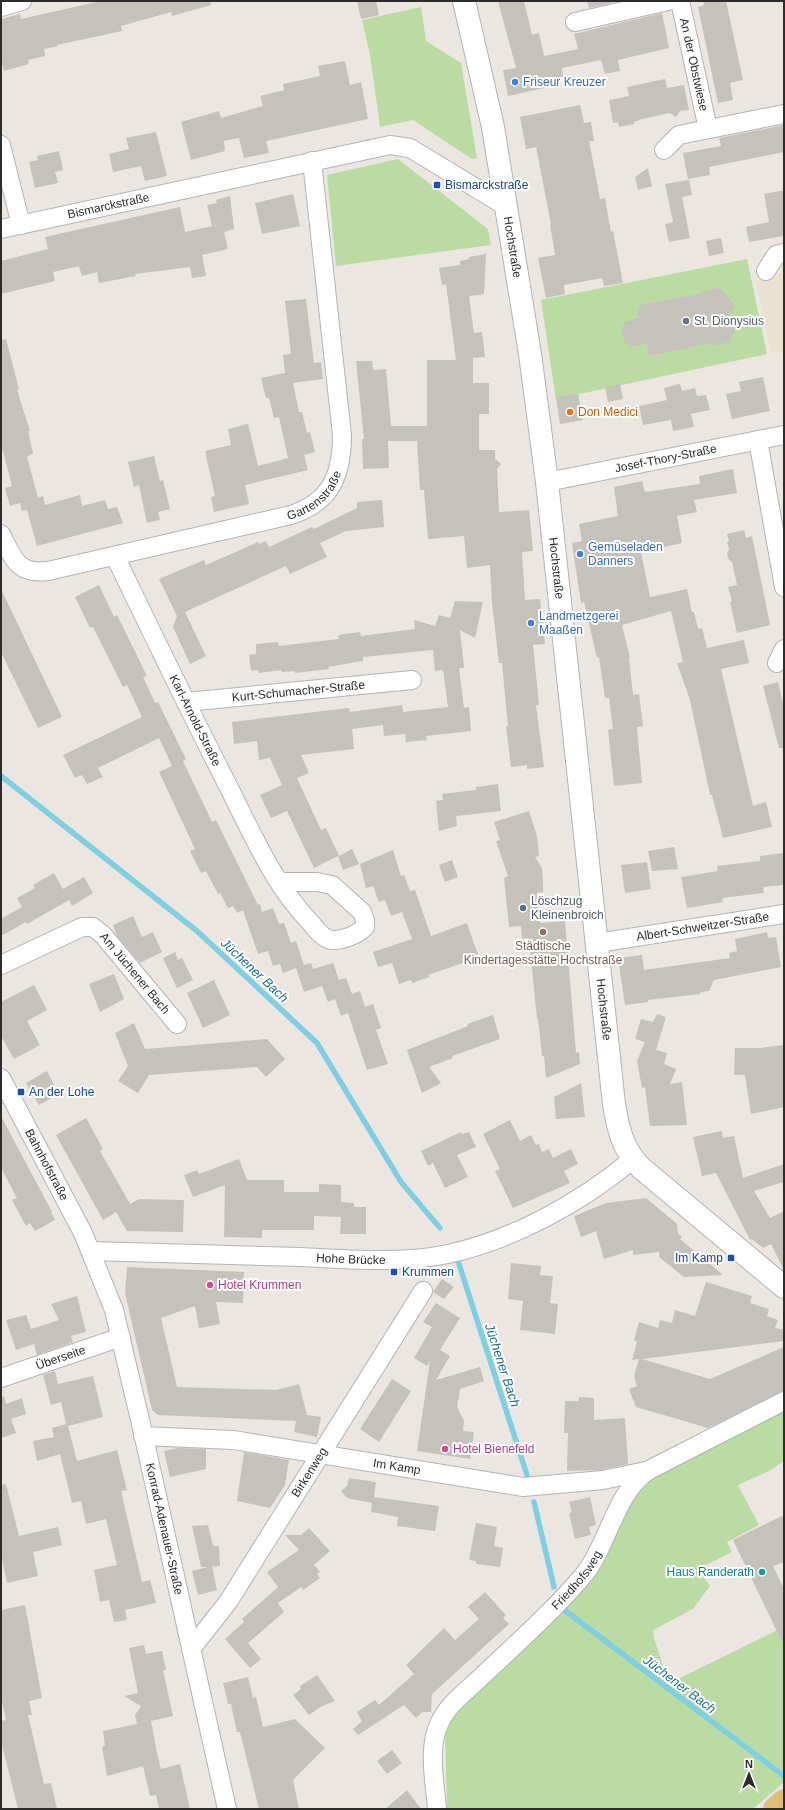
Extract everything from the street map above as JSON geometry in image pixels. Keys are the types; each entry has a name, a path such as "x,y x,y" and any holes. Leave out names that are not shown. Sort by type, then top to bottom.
{"main road":[{"path":"775,1809 784,1801"}],"street":[{"path":"1,7 22,1"},
{"name":"Hochstraße","path":"464,1 488,101 507,207 530,354 547,482 616,1118 623,1143 632,1159 680,1202 784,1287"},
{"path":"575,22 634,5 668,1"},
{"name":"An der Obstwiese","path":"680,1 708,129"},
{"name":"An der Obstwiese","path":"664,150 679,135 784,114"},
{"path":"1,145 21,225"},
{"name":"Bismarckstraße","path":"1,229 381,146 398,145 406,147 452,172 507,207"},
{"name":"Gartenstraße","path":"1,534 17,563 24,569 34,572 48,571 267,522 299,512 320,500 334,482 341,460 342,435 312,161"},
{"path":"766,271 776,255 784,253"},
{"name":"Josef-Thory-Straße","path":"547,482 784,435"},
{"path":"758,440 784,588"},
{"name":"Karl-Arnold-Straße","path":"115,556 186,702 260,848 280,882"},
{"name":"Kurt-Schumacher-Straße","path":"186,702 412,680"},
{"name":"Albert-Schweitzer-Straße","path":"597,943 784,914"},
{"name":"Am Jüchener Bach","path":"1,965 82,927 93,927 104,935 177,1024"},
{"name":"Bahnhofstraße","path":"3,1085 57,1183 92,1251"},
{"name":"Hohe Brücke","path":"92,1251 385,1260 436,1256 478,1246 535,1222 596,1188 632,1159"},
{"name":"Konrad-Adenauer-Straße","path":"92,1251 114,1310 121,1337 227,1809"},
{"name":"Birkenweg","path":"191,1649 228,1602 423,1291"},
{"name":"Überseite","path":"1,1378 121,1337"},
{"name":"Friedhofsweg","path":"437,1809 434,1742 437,1728 444,1715 550,1611 582,1576 595,1559 627,1491 636,1479 649,1470 784,1401"},
{"name":"Im Kamp","path":"144,1436 233,1440 522,1487 603,1480 649,1470"}],"shaded area":[{"path":"784,268 784,351 771,353 756,281 773,279"}],"green space":[{"path":"421,7 426,41 461,63 477,158 472,159 413,120 380,127 370,55 362,20"},
{"path":"398,159 488,229 491,245 336,266 327,175"},
{"path":"747,259 767,354 556,399 541,300"},
{"path":"784,1405 784,1461 769,1471 738,1485 759,1525 727,1542 732,1552 698,1569 710,1586 693,1609 653,1630 654,1638 668,1682 670,1683 784,1627 784,1782 753,1809 447,1809 445,1734 451,1718 546,1623 637,1486"}],"building":[{"path":"101,1 210,1 211,5 172,16 171,12 121,26 122,31 44,49 45,56 28,60 29,64 4,71 1,58 1,19 20,14 21,19"},
{"path":"357,1 376,1 379,15 361,19"},
{"path":"498,1 524,1 532,35 539,33 544,56 578,49 574,34 662,13 669,48 618,60 620,71 605,74 601,60 562,68 563,77 547,80 549,87 508,96 503,70 516,68"},
{"path":"587,1 620,1 589,8"},
{"path":"703,1 726,1 743,80 730,83 733,100 718,103 698,7 704,5"},
{"path":"345,61 350,85 361,82 368,119 266,141 269,153 244,158 239,138 224,141 225,151 191,160 181,122 219,111 221,118 263,106 260,96 284,90 283,84 320,76 318,66"},
{"path":"665,79 667,88 684,85 689,110 680,111 676,117 670,113 642,119 634,122 634,124 619,127 618,122 613,123 609,100 629,96 627,87"},
{"path":"580,105 584,123 591,122 594,141 589,141 600,199 605,198 623,283 604,286 602,278 564,285 565,294 546,298 538,258 555,255 551,224 536,147 526,149 520,117"},
{"path":"784,125 784,152 709,167 710,175 688,179 683,153 721,146 719,138"},
{"path":"156,132 167,176 145,181 141,166 113,172 109,154 129,149 126,138"},
{"path":"59,151 63,170 55,172 58,183 35,188 29,162 38,160 37,156"},
{"path":"648,168 652,186 638,190 635,177"},
{"path":"689,180 692,195 682,197 690,238 669,242 665,224 673,222 665,184"},
{"path":"784,190 784,236 749,242 746,227 769,222 764,194"},
{"path":"293,194 300,226 262,234 255,203"},
{"path":"230,196 234,229 224,232 228,249 202,255 206,276 192,278 190,267 135,274 136,276 99,283 97,272 82,276 79,266 53,272 55,281 1,294 1,261 48,249 45,237 180,207 185,232 212,226 207,205 217,203 216,200"},
{"path":"721,238 724,253 709,256 706,241"},
{"path":"486,254 484,294 469,296 474,333 482,332 485,357 473,358 473,383 489,383 489,414 479,414 479,450 495,450 495,459 501,464 497,469 499,512 529,510 533,551 522,552 525,600 540,599 545,644 533,645 539,705 536,705 544,767 527,769 527,765 511,767 506,726 508,726 502,663 499,663 492,603 490,565 467,568 464,536 428,539 424,490 420,490 417,441 388,441 389,468 363,469 362,439 364,439 356,361 372,361 373,370 386,369 391,426 427,426 427,360 456,360 446,284 442,285 439,268 460,265 460,261 469,259 469,257"},
{"name":"St. Dionysius","path":"720,288 736,307 728,314 739,319 730,342 714,346 711,343 649,356 647,342 642,345 629,347 628,343 625,344 621,327 625,326 624,322 639,318 637,310 640,310 639,305 700,294 703,291"},
{"path":"306,299 314,363 321,362 323,379 293,383 299,412 302,412 307,433 310,432 315,452 304,455 308,470 245,485 249,504 214,512 211,497 215,496 205,451 231,445 228,429 248,424 258,466 288,458 279,417 274,418 269,398 266,398 261,378 285,373 283,355 291,354 285,301"},
{"path":"6,339 19,389 17,390 30,431 28,431 33,453 27,457 38,498 43,496 45,505 80,495 82,506 105,500 108,509 117,507 123,523 37,546 27,510 22,511 20,503 10,506 5,488 12,486 3,451 1,452 1,340"},
{"path":"763,377 770,411 732,419 726,394 741,391 739,382"},
{"path":"620,384 623,399 608,402 605,387"},
{"path":"680,384 682,391 695,388 697,396 706,395 710,410 691,414 694,427 673,431 671,420 643,425 639,406 667,400 664,388"},
{"name":"Don Medici","path":"578,394 583,420 560,424 556,397"},
{"path":"154,456 160,481 163,480 170,509 158,512 160,520 147,523 139,485 134,487 128,462"},
{"path":"733,469 737,493 694,500 697,512 677,516 682,543 641,552 650,597 687,589 692,612 694,612 698,629 702,628 707,648 744,640 749,663 721,669 753,806 766,802 772,827 723,838 712,795 710,795 690,700 677,663 683,662 671,611 622,625 630,658 633,695 639,694 643,726 637,727 642,783 614,786 608,730 613,729 609,698 605,698 599,657 597,658 584,602 581,603 572,543 582,541 579,524 618,516 614,487 642,481 645,492 700,484 699,476"},
{"path":"382,500 384,527 346,531 320,543 327,557 290,574 286,566 185,612 206,656 190,664 173,627 177,616 159,579 204,560 206,565 258,542 259,544 266,541 269,547 312,527 314,529 357,508 357,502"},
{"path":"744,530 746,538 752,536 770,625 737,633 730,602 732,601 728,587 737,585 732,562 729,560 727,553 729,550 727,542 729,541 727,534"},
{"path":"99,585 114,617 117,615 147,676 143,677 155,703 158,702 186,759 183,761 212,822 216,820 258,905 260,904 262,912 273,908 279,924 284,923 291,943 296,941 304,965 311,963 313,969 333,963 339,980 346,978 352,994 360,991 365,1007 373,1004 381,1028 376,1030 388,1064 367,1070 348,1013 341,1016 335,999 328,1002 322,986 304,992 296,968 283,973 280,964 273,966 268,951 258,954 243,910 237,913 233,906 228,908 220,893 218,894 206,871 201,873 190,851 195,849 159,772 172,766 159,738 98,768 103,777 87,784 82,775 75,778 63,755 142,717 127,685 123,687 93,627 90,628 75,597"},
{"path":"1,589 62,717 38,728 1,652"},
{"path":"455,601 483,602 475,638 460,630 464,668 459,668 464,708 469,707 471,731 426,736 427,740 406,742 405,734 384,736 383,725 352,729 354,749 301,755 309,773 297,778 321,830 326,828 339,856 352,849 359,864 343,870 338,856 314,868 287,811 271,818 260,795 282,785 270,758 259,760 257,741 234,744 232,722 349,708 350,712 402,705 403,712 448,707 443,670 435,671 433,650 363,657 363,661 328,667 329,669 295,673 295,671 282,672 281,670 259,673 258,670 251,671 249,655 256,654 256,644 278,642 279,646 339,639 338,635 360,632 361,636 415,629 414,620 435,626 439,615 450,618"},
{"path":"778,682 784,708 784,748 779,748 763,686"},
{"path":"498,784 501,811 456,816 457,826 439,831 436,801 443,800 442,794 476,790 476,787"},
{"path":"529,811 537,836 539,856 535,857 542,868 543,892 537,893 540,923 565,921 576,1053 579,1052 580,1064 546,1078 544,1056 542,1056 537,1019 529,938 522,939 521,926 509,927 504,878 508,876 496,841 500,840 494,822"},
{"path":"674,847 678,869 652,871 648,851"},
{"path":"393,850 401,876 404,875 410,891 415,890 431,936 467,923 478,955 465,960 466,962 428,975 429,977 412,983 411,980 399,984 392,963 378,967 373,952 412,939 402,912 391,916 385,900 379,902 373,886 366,888 360,864"},
{"path":"784,853 784,885 763,887 764,893 722,898 723,902 687,908 681,877 718,871 717,866 760,861 760,856"},
{"path":"452,860 458,877 445,882 439,865"},
{"path":"647,862 651,889 625,893 621,865"},
{"path":"54,873 63,889 84,877 93,893 72,906 69,900 27,924 26,922 1,936 1,919 22,907 17,898 35,888 33,885"},
{"path":"133,916 142,937 153,932 162,952 140,963 117,936 113,925"},
{"path":"767,932 768,938 776,937 781,967 714,980 709,991 701,992 700,994 648,1000 648,1002 625,1005 618,958 642,955 644,970 730,958 729,953 737,951 735,939"},
{"path":"175,952 178,960 182,958 193,980 177,988 163,958"},
{"path":"114,974 124,999 100,1012 89,984"},
{"path":"214,980 230,1015 203,1028 187,993"},
{"path":"34,985 47,1010 27,1021 40,1045 14,1059 1,1036 1,1002"},
{"path":"657,1014 666,1017 656,1050 667,1053 664,1064 676,1069 670,1084 682,1082 687,1125 650,1126 645,1087 642,1088 637,1061 645,1042 635,1039 641,1019 653,1022"},
{"path":"493,1015 500,1039 452,1056 453,1058 429,1067 441,1083 422,1093 407,1050 468,1026 467,1024"},
{"path":"134,1023 145,1049 267,1039 285,1059 266,1077 257,1067 149,1075 138,1093 118,1081 128,1066 115,1033"},
{"path":"784,1045 784,1107 751,1114 745,1075 734,1075 735,1048 761,1048"},
{"path":"47,1071 59,1094 39,1105 26,1083"},
{"path":"581,1083 585,1117 556,1119 554,1097"},
{"path":"1,1116 55,1220 35,1231 30,1223 26,1226 12,1200 17,1198 1,1168"},
{"path":"86,1118 103,1149 100,1151 130,1204 139,1199 184,1200 183,1232 127,1231 116,1212 103,1220 56,1135"},
{"path":"510,1120 520,1141 531,1135 536,1145 539,1144 542,1152 549,1149 553,1158 571,1149 578,1164 564,1171 570,1183 513,1208 495,1171 500,1169 483,1134"},
{"path":"722,1131 723,1138 734,1136 743,1178 784,1164 784,1182 754,1191 770,1218 784,1211 784,1270 771,1244 763,1248 752,1239 750,1240 716,1173 702,1176 693,1137"},
{"path":"461,1132 462,1134 469,1132 476,1147 457,1155 468,1177 445,1188 433,1163 428,1166 421,1151"},
{"path":"239,1159 247,1180 284,1180 284,1192 319,1192 319,1184 341,1185 341,1202 354,1203 354,1207 366,1207 366,1234 340,1234 341,1217 314,1216 314,1230 262,1230 262,1238 224,1237 225,1185 193,1197 184,1175 197,1170 199,1174"},
{"path":"646,1198 677,1224 678,1234 682,1237 680,1239 723,1275 684,1277 659,1257 659,1252 633,1255 633,1250 604,1259 596,1231 581,1237 574,1216 606,1203"},
{"path":"511,1263 541,1266 540,1275 553,1276 550,1303 558,1304 555,1334 520,1330 523,1301 508,1299"},
{"path":"127,1267 244,1272 243,1303 216,1302 220,1324 199,1328 195,1306 161,1318 177,1387 276,1390 299,1384 307,1415 321,1417 317,1437 294,1432 296,1421 158,1415 152,1410 125,1293"},
{"path":"442,1279 454,1287 444,1299 433,1292"},
{"path":"706,1282 752,1296 750,1303 769,1309 767,1316 778,1320 775,1328 784,1330 784,1341 642,1359 710,1379 784,1347 784,1391 708,1428 636,1407 629,1389 637,1386 634,1376 639,1359 632,1360 637,1342 634,1340 639,1322 658,1328 660,1320 672,1323 675,1310 695,1316"},
{"path":"77,1296 86,1332 71,1336 73,1342 37,1355 34,1344 16,1350 6,1320 26,1315 31,1329 59,1320 51,1304"},
{"path":"436,1303 460,1318 440,1350 450,1356 436,1380 480,1367 484,1381 460,1389 457,1407 464,1421 463,1431 474,1432 470,1459 417,1451 430,1361 427,1366 414,1358 432,1327 423,1322"},
{"path":"55,1371 58,1384 93,1376 103,1417 68,1426 77,1461 117,1450 127,1490 121,1491 142,1582 150,1580 156,1603 125,1610 127,1620 114,1622 109,1600 100,1602 94,1570 117,1565 106,1519 86,1524 81,1501 72,1503 60,1454 37,1461 33,1441 54,1437 52,1428 66,1424 61,1402 51,1405 43,1375"},
{"path":"392,1379 411,1391 379,1442 360,1429"},
{"path":"4,1396 6,1404 22,1398 26,1414 11,1419 16,1433 1,1438 1,1397"},
{"path":"579,1397 594,1398 594,1420 625,1418 628,1464 601,1470 567,1471 568,1433 564,1433 565,1401 579,1401"},
{"path":"177,1448 206,1449 206,1469 170,1477 164,1451"},
{"path":"244,1452 289,1460 285,1485 270,1508 237,1501"},
{"path":"349,1478 376,1482 374,1497 439,1506 435,1531 397,1526 398,1517 371,1512 372,1503 347,1498 341,1491 347,1486"},
{"path":"6,1484 19,1536 58,1527 62,1545 33,1552 38,1576 7,1583 1,1554 1,1485"},
{"path":"590,1497 596,1525 589,1527 591,1535 575,1539 569,1513 572,1512 569,1502"},
{"name":"Haus Randerath","path":"784,1515 784,1562 773,1566 784,1589 784,1646 733,1540"},
{"path":"476,1523 497,1527 494,1546 503,1548 500,1567 476,1564 476,1561 469,1560"},
{"path":"208,1525 213,1546 219,1546 220,1566 201,1567 192,1526"},
{"path":"309,1528 330,1551 314,1565 320,1572 317,1574 320,1578 303,1590 301,1587 278,1603 284,1612 248,1643 261,1659 250,1668 225,1639 244,1622 242,1619 278,1587 267,1572 299,1550 285,1535 301,1535"},
{"path":"212,1566 217,1590 198,1595 192,1571"},
{"path":"485,1592 506,1615 503,1618 509,1624 432,1694 431,1712 422,1712 416,1718 404,1705 358,1735 353,1729 362,1721 357,1712 375,1700 379,1705 414,1674 406,1665 444,1628 455,1640 479,1619 468,1607"},
{"path":"25,1605 42,1698 29,1701 32,1715 28,1715 44,1784 51,1783 57,1809 18,1809 1,1741 1,1721 6,1720 1,1697 1,1610"},
{"path":"144,1645 146,1654 162,1651 166,1670 163,1670 173,1716 151,1721 161,1769 180,1764 190,1809 159,1809 156,1795 150,1796 143,1766 107,1776 102,1747 105,1746 103,1731 137,1724 135,1715 141,1706 124,1696 138,1693 129,1648"},
{"path":"317,1675 335,1701 322,1706 309,1715 293,1695 301,1689 300,1686"},
{"path":"248,1677 253,1698 256,1697 263,1727 295,1719 325,1748 293,1780 299,1809 259,1809 240,1732 237,1732 231,1704 228,1704 223,1683"},
{"path":"392,1750 402,1763 387,1774 377,1761"},
{"path":"407,1790 421,1809 385,1809"}],"waterway":[{"name":"Jüchener Bach","path":"1,776 197,931 317,1043 401,1182 440,1228"},
{"name":"Jüchener Bach","path":"458,1261 527,1475"},
{"name":"Jüchener Bach","path":"534,1502 554,1587"},
{"name":"Jüchener Bach","path":"563,1609 784,1776"}],"place":[{"name":"Friseur Kreuzer","path":"515,82"},
{"name":"Bismarckstraße","path":"437,185"},
{"name":"St. Dionysius","path":"686,321"},
{"name":"Don Medici","path":"570,412"},
{"name":"Gemüseladen Danners","path":"580,554"},
{"name":"Landmetzgerei Maaßen","path":"531,623"},
{"name":"Löschzug Kleinenbroich","path":"523,908"},
{"name":"Städtische Kindertagesstätte Hochstraße","path":"543,932"},
{"name":"An der Lohe","path":"21,1092"},
{"name":"Im Kamp","path":"731,1258"},
{"name":"Krummen","path":"394,1272"},
{"name":"Hotel Krummen","path":"210,1285"},
{"name":"Hotel Bienefeld","path":"445,1449"},
{"name":"Haus Randerath","path":"762,1572"}]}
